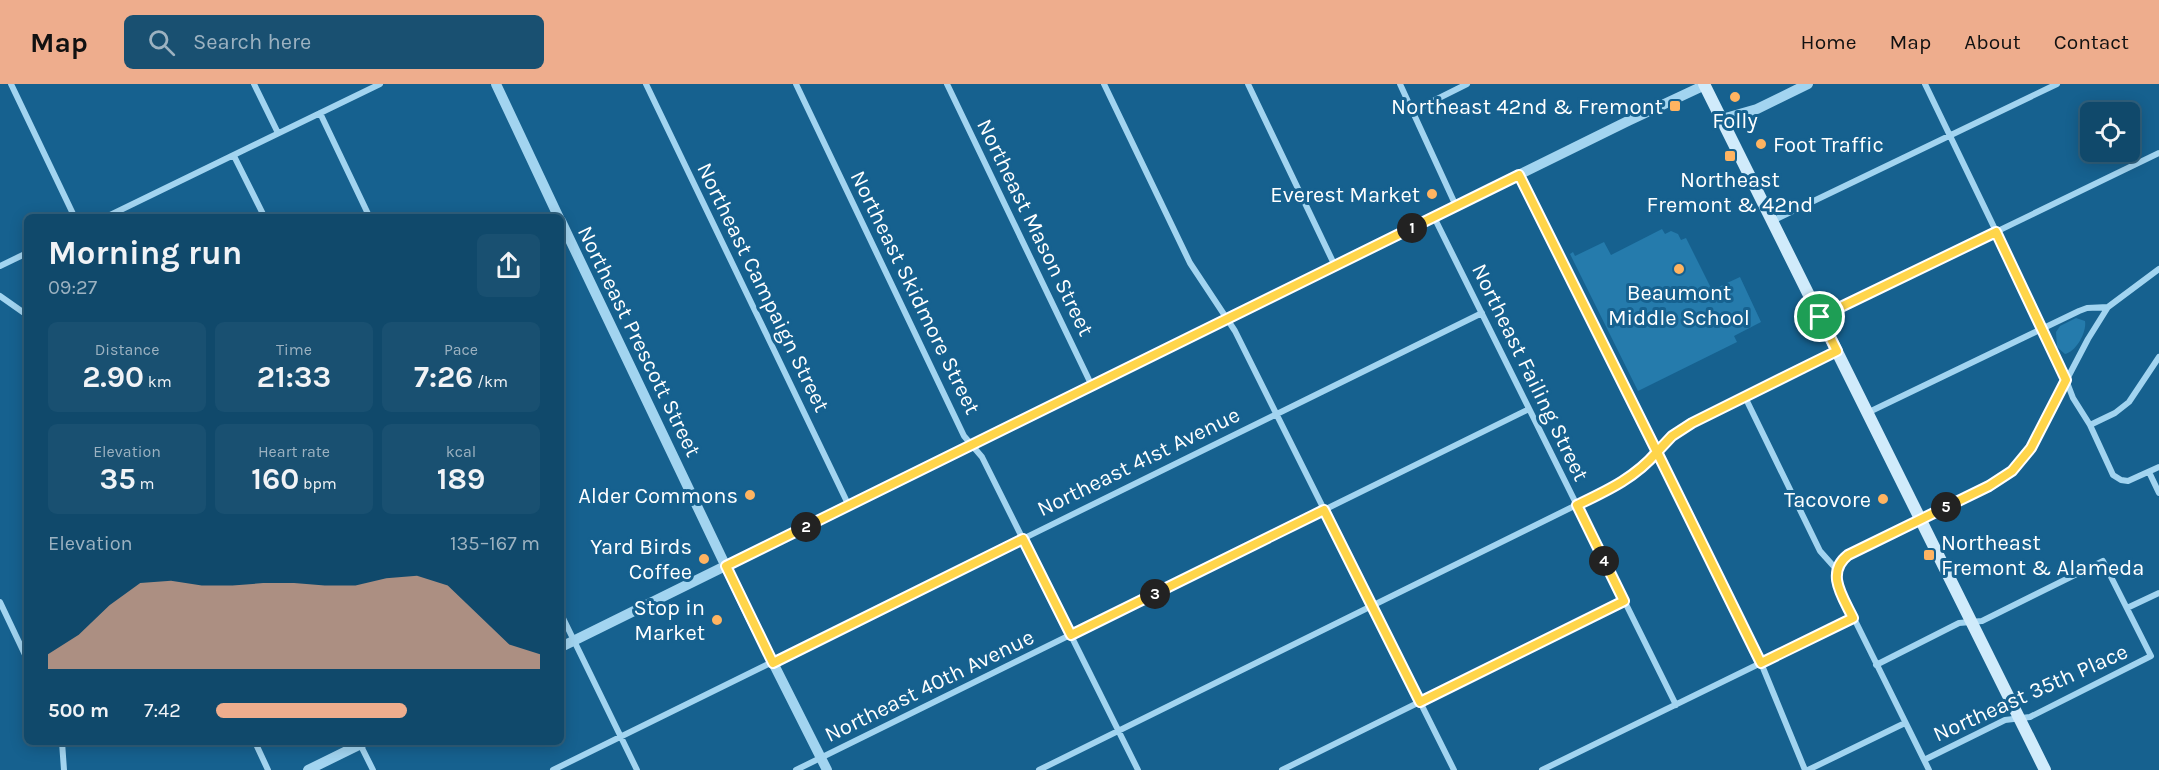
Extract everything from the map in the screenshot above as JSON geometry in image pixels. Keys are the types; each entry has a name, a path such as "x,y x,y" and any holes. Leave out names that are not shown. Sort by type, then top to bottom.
{"main road":[{"path":"1705,85 2045,770"}],"street":[{"path":"11,84 73,214"},
{"path":"254,84 278,133"},
{"path":"113,214 380,84"},
{"name":"Northeast Prescott Street","path":"496,84 558,214"},
{"name":"Northeast Campaign Street","path":"646,84 849,506"},
{"name":"Northeast Skidmore Street","path":"796,84 964,436 982,457 1138,770"},
{"name":"Northeast Mason Street","path":"947,84 1092,386"},
{"path":"1104,84 1186,256 1235,331 1454,770"},
{"path":"1248,84 1335,266"},
{"path":"1400,84 1456,206"},
{"path":"1413,111 1467,84"},
{"path":"1722,119 1756,109 1808,84"},
{"path":"1925,84 2042,328 2073,398 2090,425 2113,475 2128,481 2159,467"},
{"path":"1772,220 2056,84"},
{"path":"564,645 1705,85"},
{"path":"320,113 368,214"},
{"path":"1820,317 2159,153"},
{"path":"234,156 263,214"},
{"path":"1519,175 1761,663 1807,770 1905,723"},
{"name":"Northeast Failing Street","path":"1434,217 1676,705"},
{"name":"Northeast Prescott Street","path":"564,227 826,770"},
{"path":"0,266 24,254"},
{"path":"1836,570 1848,555 1989,486 2017,467 2031,448 2066,380 2108,307 2159,269"},
{"path":"0,296 24,313"},
{"path":"1867,413 2087,308 2108,307"},
{"name":"Northeast 41st Avenue","path":"553,770 1482,313"},
{"path":"1039,770 1629,478 1640,471 1681,429 1837,351"},
{"path":"2090,425 2115,413 2128,402 2159,357"},
{"path":"1745,397 1820,551 1836,570 1839,588 1929,770"},
{"name":"Northeast 40th Avenue","path":"796,770 1529,409"},
{"path":"2149,472 2159,493"},
{"path":"1876,665 1959,623 1982,621 2103,561 2127,608 2159,593"},
{"path":"1282,770 1624,601"},
{"path":"0,602 24,653"},
{"name":"Northeast 35th Place","path":"1924,760 2006,720 2030,717 2151,656 2127,608"},
{"path":"1542,770 1853,618"},
{"path":"564,620 637,770"},
{"path":"63,745 64,770"},
{"path":"256,745 268,770"},
{"path":"308,770 358,745"},
{"path":"363,745 373,770"}],"shaded area":[{"path":"1662,229 1665,234 1671,231 1678,234 1681,240 1686,238 1712,290 1740,277 1761,322 1734,336 1737,342 1638,391 1570,254 1573,252 1575,256 1604,242 1611,255"},
{"path":"2076,318 2085,321 2084,331 2077,346 2065,354 2057,347 2056,332 2060,326"}],"place":[{"name":"Folly","path":"1735,97"},
{"name":"Northeast 42nd & Fremont","path":"1675,106"},
{"name":"Foot Traffic","path":"1761,144"},
{"name":"Northeast Fremont & 42nd","path":"1730,156"},
{"name":"Everest Market","path":"1432,194"},
{"name":"Beaumont Middle School","path":"1679,269"},
{"name":"Alder Commons","path":"750,495"},
{"name":"Tacovore","path":"1883,499"},
{"name":"Northeast Fremont & Alameda","path":"1929,555"},
{"name":"Yard Birds Coffee","path":"704,559"},
{"name":"Stop in Market","path":"717,620"}],"route":[{"path":"1820,317 1837,351 1681,429 1657,452 1519,175 726,566 773,663 1023,539 1071,635 1324,510 1420,702 1624,601 1577,505 1640,471 1657,452 1761,663 1853,618 1836,579 1836,570 1848,555 1989,486 2017,467 2031,448 2066,380 1996,232 1820,317"}]}
